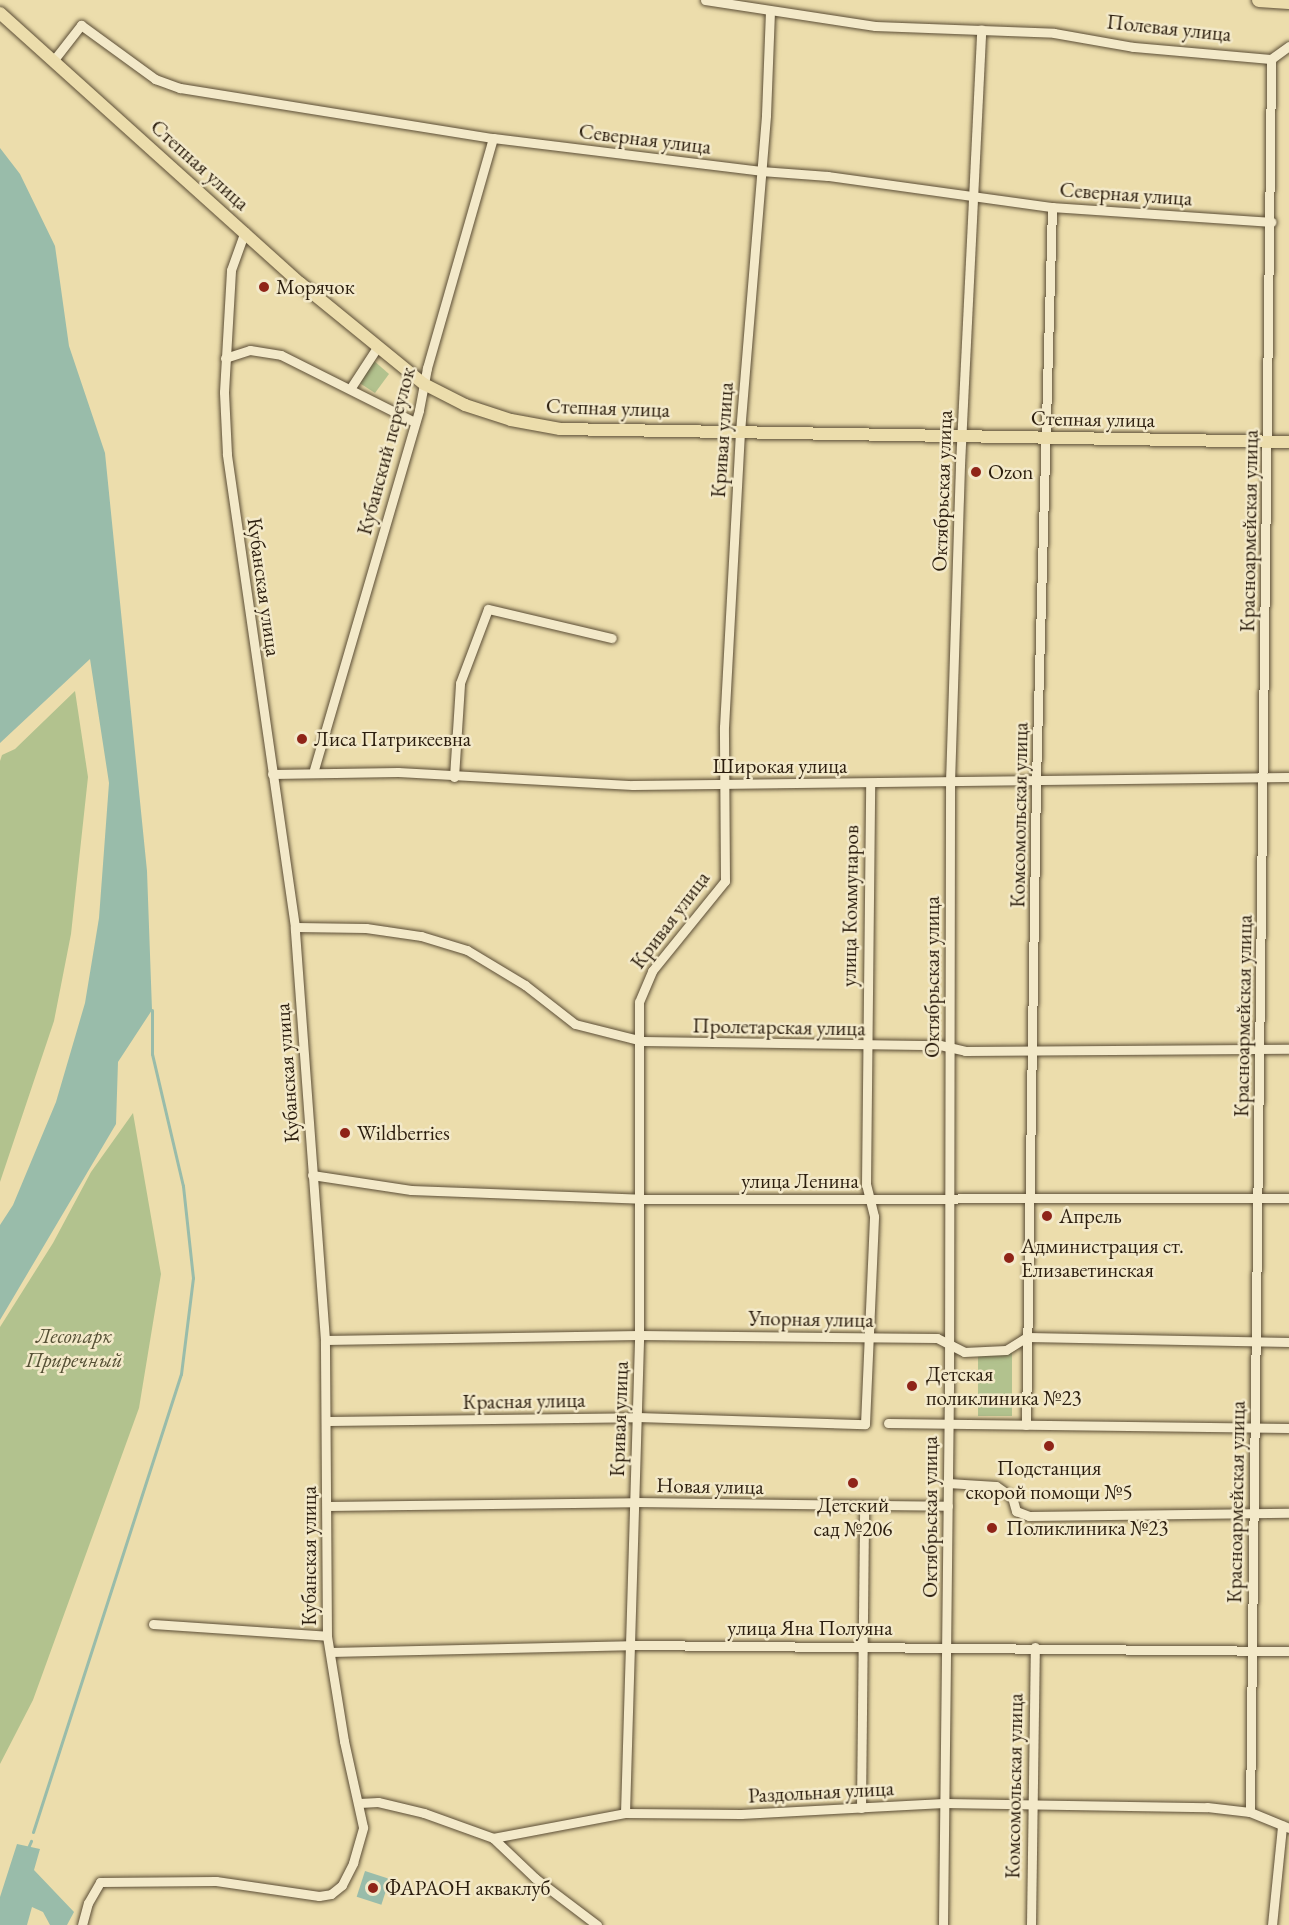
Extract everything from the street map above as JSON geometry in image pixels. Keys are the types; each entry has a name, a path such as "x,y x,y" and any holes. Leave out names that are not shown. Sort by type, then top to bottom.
{"highway":[{"path":"1259,0 1289,2"}],"main road":[{"name":"Степная улица","path":"0,13 300,283 424,384 474,408 511,420 560,429 961,438 1047,437 1289,442"}],"street":[{"name":"Полевая улица","path":"705,0 770,12 875,26 1054,33 1133,47 1271,59"},
{"name":"Кривая улица","path":"625,1813 638,1418 642,1041 639,1002 643,986 725,881 724,783 740,432 761,171 770,12"},
{"name":"Северная улица","path":"53,61 81,25 154,79 180,88 493,138 761,171 828,176 1052,207 1270,222"},
{"name":"Октябрьская улица","path":"942,1925 948,1506 950,783 961,438 981,30"},
{"path":"1271,59 1289,45"},
{"name":"Красноармейская улица","path":"1250,1812 1257,1198 1261,1049 1265,457 1268,441 1271,59"},
{"name":"Кубанский переулок","path":"313,773 415,422 493,138"},
{"name":"Комсомольская улица","path":"1026,1425 1034,1049 1036,780 1052,207"},
{"name":"Кубанская улица","path":"82,1925 100,1882 216,1881 319,1896 331,1894 342,1885 353,1863 363,1827 344,1741 327,1636 328,1421 325,1340 295,927 227,454 225,358 231,270 244,231"},
{"path":"350,389 378,346"},
{"path":"225,358 250,350 281,355 415,422"},
{"path":"454,777 460,683 488,609 612,638"},
{"name":"Широкая улица","path":"272,774 398,772 454,777 633,785 870,784 1289,777"},
{"name":"улица Коммунаров","path":"865,1424 866,1338 874,1216 866,1185 870,784"},
{"name":"Пролетарская улица","path":"295,927 366,928 421,936 467,950 525,985 574,1024 642,1041 866,1047 1289,1049"},
{"name":"улица Ленина","path":"312,1175 411,1190 641,1199 1289,1198"},
{"name":"Упорная улица","path":"325,1340 639,1335 937,1338 964,1352 1006,1350 1027,1337 1289,1342"},
{"name":"Красная улица","path":"328,1421 638,1418 865,1424"},
{"path":"888,1423 1289,1428"},
{"path":"948,1483 996,1486 1012,1497 1016,1511 1029,1516 1289,1513"},
{"name":"Новая улица","path":"327,1506 634,1502 948,1506"},
{"path":"861,1808 864,1506"},
{"path":"153,1624 327,1636"},
{"name":"улица Яна Полуяна","path":"330,1652 630,1645 947,1646 1289,1651"},
{"name":"Комсомольская улица","path":"1031,1925 1030,1804 1035,1647"},
{"path":"359,1803 378,1802 424,1813 493,1838 535,1878 597,1925"},
{"name":"Раздольная улица","path":"493,1838 625,1813 741,1814 944,1803 1250,1812 1286,1827"},
{"path":"1272,1925 1286,1827"}],"green space":[{"path":"373,360 389,374 375,393 358,382"},
{"path":"75,691 88,777 71,934 54,1021 0,1182 0,761 2,755 15,749"},
{"name":"Лесопарк Приречный","path":"133,1113 161,1274 139,1408 33,1700 0,1764 0,1327 53,1243 91,1172"},
{"path":"978,1352 1012,1352 1012,1416 978,1416"}],"shaded area":[{"path":"0,148 20,174 55,246 69,346 105,453 147,871 152,1010 118,1062 116,1124 0,1320 0,1225 13,1205 56,1102 85,1003 99,918 109,783 90,659 0,743"},
{"path":"17,1844 40,1849 34,1870 74,1912 67,1925 50,1925 43,1912 32,1907 27,1925 0,1925 0,1897"},
{"name":"ФАРАОН акваклуб","path":"365,1871 390,1879 381,1905 357,1897"}],"waterway":[{"path":"33,1832 181,1374 193,1278 183,1186 152,1054 152,1010"},
{"path":"27,1850 31,1841"}],"place":[{"name":"Морячок","path":"264,287"},
{"name":"Ozon","path":"976,472"},
{"name":"Лиса Патрикеевна","path":"302,739"},
{"name":"Wildberries","path":"345,1133"},
{"name":"Апрель","path":"1047,1216"},
{"name":"Администрация ст. Елизаветинская","path":"1009,1258"},
{"name":"Детская поликлиника №23","path":"912,1386"},
{"name":"Подстанция скорой помощи №5","path":"1049,1446"},
{"name":"Детский сад №206","path":"853,1483"},
{"name":"Поликлиника №23","path":"992,1528"},
{"name":"ФАРАОН акваклуб","path":"373,1888"}]}
